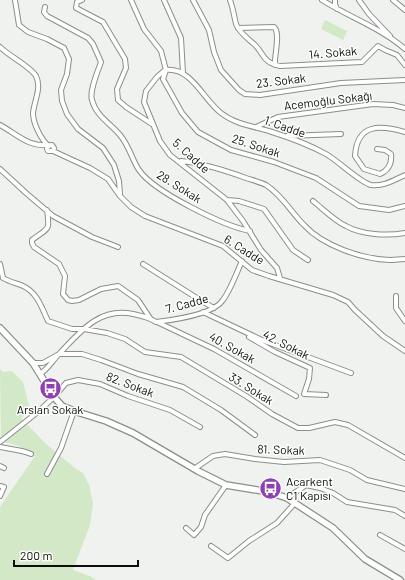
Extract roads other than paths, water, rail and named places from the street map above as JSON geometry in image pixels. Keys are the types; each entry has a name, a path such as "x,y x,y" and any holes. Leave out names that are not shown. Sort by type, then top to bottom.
{"main road":[{"path":"0,328 33,363 54,397 62,406 120,427 226,485 269,492 287,498 333,528 365,559 400,580"}],"street":[{"path":"15,0 19,25 28,32 64,48 69,59 67,74 61,90 62,101 67,114 78,129 103,148 114,165 119,181 120,196"},
{"path":"82,0 77,2 76,8 103,22 125,59 126,68 117,89 118,100 152,125"},
{"path":"131,0 144,29 161,51 166,70 172,69 183,73 181,38 164,0"},
{"name":"23. Sokak","path":"193,0 209,30 214,52 221,70 239,90 245,94 260,95 341,83 405,80"},
{"path":"230,0 238,28 241,34 256,46 264,58 275,65 278,35 277,30 274,27 238,28"},
{"path":"322,0 337,10 393,38"},
{"path":"335,0 334,4 337,10"},
{"path":"359,0 369,14 405,49"},
{"path":"393,0 405,10"},
{"name":"28. Sokak","path":"46,7 44,12 47,16 88,38 93,44 102,62 92,90 91,99 98,114 119,133 128,146 139,170 152,183 200,212 237,228 250,231"},
{"name":"14. Sokak","path":"275,65 362,62 378,46 397,55 405,65"},
{"path":"0,47 35,75 38,84 33,114 37,129 43,141 48,146"},
{"name":"5. Cadde","path":"166,70 157,77 146,91 144,102 152,125 163,145 170,154 227,200 250,231 261,250 277,268 280,278"},
{"name":"25. Sokak","path":"166,70 163,79 182,113 198,132 231,150 274,162 316,178 359,206 389,210 405,206"},
{"name":"1. Cadde","path":"183,73 186,74 220,112 237,122 311,146 326,154 370,185 384,185 405,175"},
{"name":"Acemoğlu Sokağı","path":"256,127 264,122 278,117 373,104 393,105 405,108"},
{"path":"0,125 25,141 53,146 51,151"},
{"path":"377,150 385,150 392,154 392,162 388,168 380,174 364,169 355,156 357,142 361,136 373,128 392,128 405,132"},
{"path":"284,136 341,134"},
{"name":"6. Cadde","path":"35,144 90,168 108,179 120,196 131,207 145,216 223,246 252,270 333,295 348,302 383,336 405,350"},
{"path":"180,161 195,162 213,167 265,185 277,194 305,226 324,241 344,250 355,254 390,260 405,258"},
{"path":"0,169 54,216 92,237 118,247"},
{"path":"227,200 239,201 264,209 292,250 308,260"},
{"path":"313,201 345,226 360,231 380,234 405,233"},
{"path":"47,210 49,225 48,229 32,240 32,243 34,247 59,264 65,276 63,294 66,298 72,301 79,300 101,289 118,286 138,300 150,318"},
{"name":"7. Cadde","path":"40,374 47,369 59,354 97,318 117,312 150,318 156,322 174,320 214,308 223,300 242,261"},
{"name":"33. Sokak","path":"0,264 3,278 23,286 33,292 48,321 72,329 84,329 106,333 125,339 146,352 182,357 246,396 272,414 298,428 309,428 335,422 348,425 405,458"},
{"path":"143,264 214,308"},
{"path":"396,296 396,308 405,321"},
{"name":"42. Sokak","path":"203,312 275,352 310,368 309,379 304,394 326,395"},
{"name":"40. Sokak","path":"156,322 214,349 296,396"},
{"name":"42. Sokak","path":"232,327 262,340 351,372"},
{"path":"33,363 43,363 59,354 82,354 101,360 183,388 221,410 255,435"},
{"name":"82. Sokak","path":"0,442 39,411 66,383 78,380 100,384 128,396 170,410 200,427"},
{"path":"47,474 61,448 74,411"},
{"path":"0,447 10,450 22,450 31,454"},
{"name":"81. Sokak","path":"194,468 213,456 225,454 284,462 320,460 350,470 367,480 405,488"},
{"path":"186,528 194,535 201,527 205,515 226,485"},
{"path":"287,498 306,485 333,493 346,502 395,510 405,516"},
{"path":"0,486 4,487 0,496"},
{"path":"211,546 228,558 249,541 277,523 295,503"},
{"path":"380,535 405,549"}],"place":[{"name":"Arslan Sokak","path":"50,389"},
{"name":"Acarkent C1 Kapısı","path":"270,489"}]}
